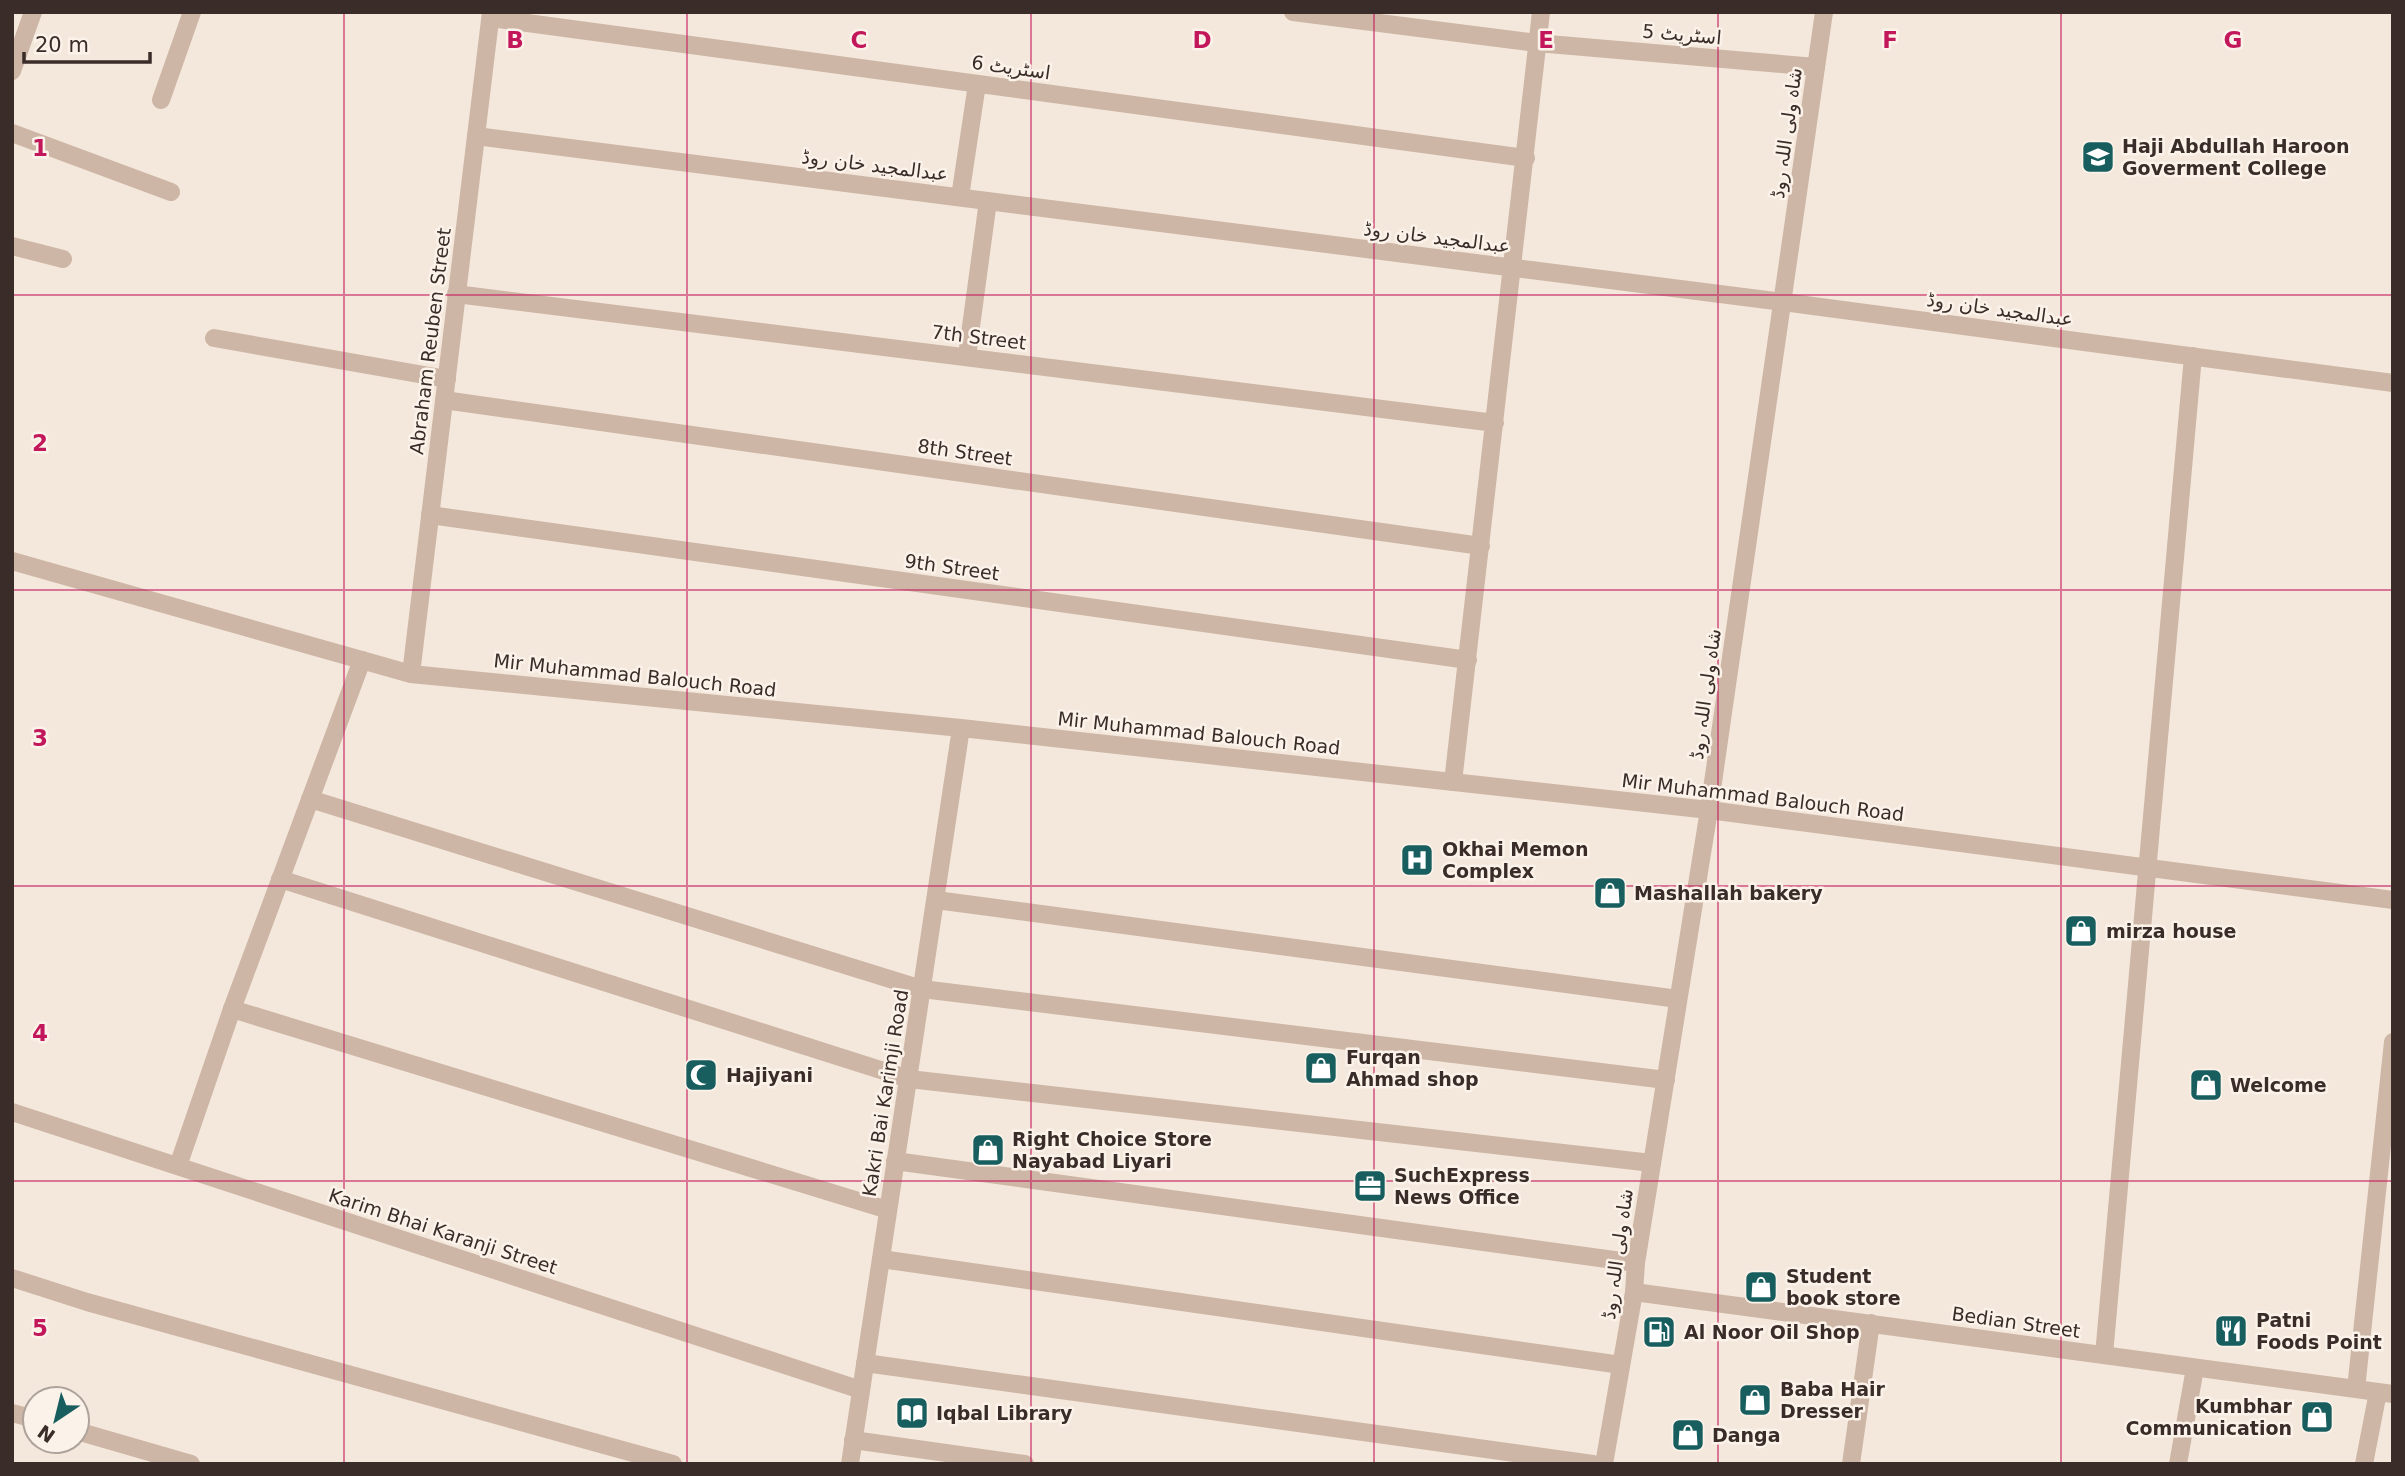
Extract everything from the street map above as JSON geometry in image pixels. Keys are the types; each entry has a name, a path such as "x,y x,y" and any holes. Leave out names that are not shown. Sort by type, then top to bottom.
{"street":[{"path":"12,71 33,12"},
{"path":"161,100 192,12"},
{"name":"اسٹریٹ 5","path":"1293,12 1537,43 1816,66"},
{"path":"1453,782 1541,12"},
{"name":"شاہ ولی اللہ روڈ","path":"1604,1464 1634,1292 1636,1263 1709,810 1824,12"},
{"name":"اسٹریٹ 6","path":"491,15 1526,158"},
{"name":"Abraham Reuben Street","path":"411,674 491,15"},
{"path":"960,197 978,84"},
{"path":"12,133 171,192"},
{"name":"عبدالمجید خان روڈ","path":"476,136 1783,302 2393,383"},
{"path":"967,356 988,201"},
{"path":"12,246 62,259"},
{"name":"7th Street","path":"456,294 1495,423"},
{"path":"214,338 447,379"},
{"path":"2104,1356 2193,356"},
{"name":"8th Street","path":"444,400 1481,546"},
{"name":"9th Street","path":"430,515 1468,660"},
{"name":"Mir Muhammad Balouch Road","path":"12,561 411,674 961,728 1709,810 2393,900"},
{"path":"178,1166 232,1009 362,660"},
{"name":"Kakri Bai Karimji Road","path":"850,1464 961,728"},
{"path":"310,799 922,989 1666,1080"},
{"path":"280,879 909,1079 1652,1163"},
{"path":"936,900 1678,999"},
{"path":"232,1009 888,1210"},
{"path":"2356,1389 2393,1042"},
{"name":"Karim Bhai Karanji Street","path":"12,1112 861,1390"},
{"path":"895,1161 1636,1263"},
{"path":"881,1259 1621,1365"},
{"path":"12,1279 673,1464"},
{"name":"Bedian Street","path":"1634,1292 2385,1393"},
{"path":"1851,1464 1871,1323"},
{"path":"865,1363 1593,1464"},
{"path":"2178,1464 2195,1368"},
{"path":"2364,1464 2385,1393"},
{"path":"91,1435 191,1464"},
{"path":"853,1440 1025,1464"}],"place":[{"name":"Haji Abdullah Haroon Goverment College","path":"2098,157"},
{"name":"Okhai Memon Complex","path":"1417,860"},
{"name":"Mashallah bakery","path":"1610,893"},
{"name":"mirza house","path":"2081,931"},
{"name":"Furqan Ahmad shop","path":"1321,1068"},
{"name":"Hajiyani","path":"701,1075"},
{"name":"Welcome","path":"2206,1085"},
{"name":"Right Choice Store Nayabad Liyari","path":"988,1150"},
{"name":"SuchExpress News Office","path":"1370,1186"},
{"name":"Student book store","path":"1761,1287"},
{"name":"Patni Foods Point","path":"2231,1331"},
{"name":"Al Noor Oil Shop","path":"1659,1332"},
{"name":"Baba Hair Dresser","path":"1755,1400"},
{"name":"Iqbal Library","path":"912,1413"},
{"name":"Kumbhar Communication","path":"2317,1417"},
{"name":"Danga","path":"1688,1435"}]}
